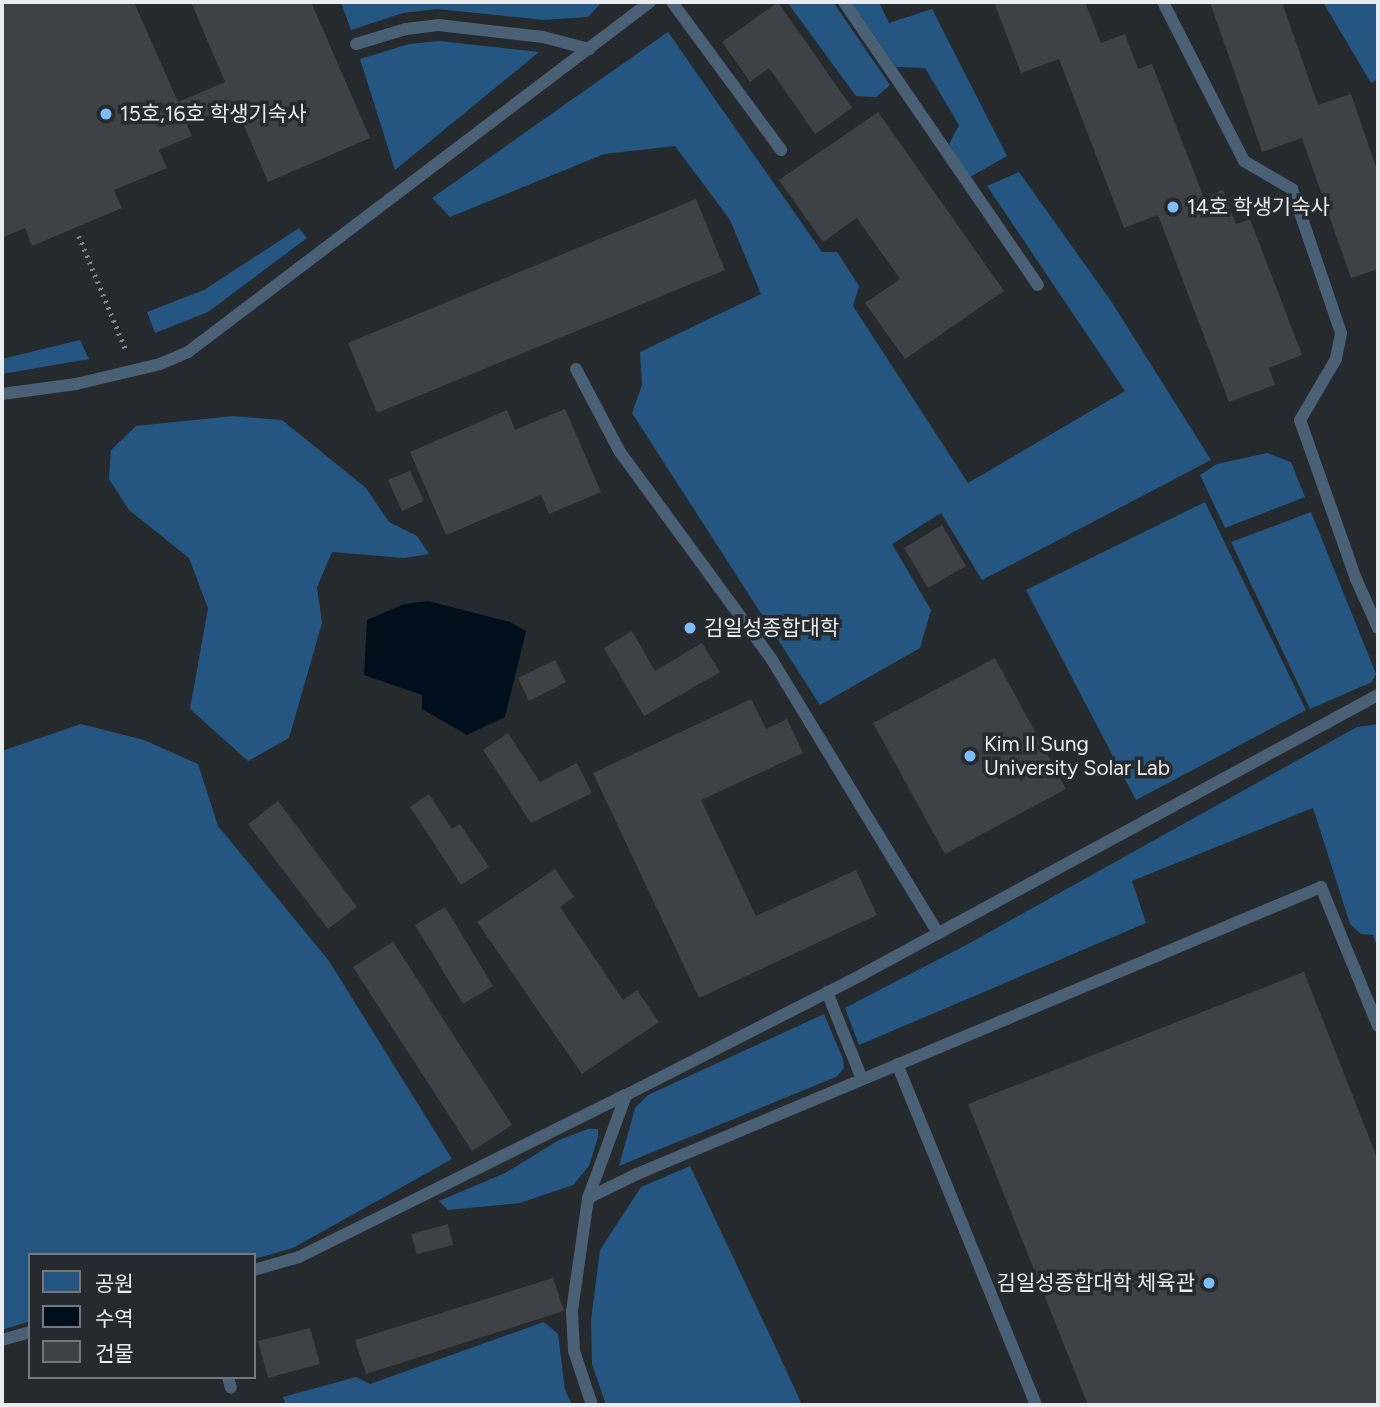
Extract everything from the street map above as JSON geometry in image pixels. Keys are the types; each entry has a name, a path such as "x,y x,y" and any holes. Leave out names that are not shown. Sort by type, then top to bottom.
{"lane":[{"path":"2,394 76,384 160,364 188,352 650,2"},
{"path":"672,2 781,150"},
{"path":"844,2 1038,285"},
{"path":"1163,2 1244,161 1292,189 1342,333 1336,359 1300,420 1356,579 1378,628"},
{"path":"356,44 406,29 438,25 543,37 589,49"},
{"path":"576,369 620,452 772,660 938,933"},
{"path":"256,1269 299,1257 827,992 1378,695"},
{"path":"587,1198 897,1064 1321,887 1378,1026"},
{"path":"827,992 862,1079"},
{"path":"897,1064 1036,1405"},
{"path":"592,1405 573,1351 572,1311 587,1198 626,1094"},
{"path":"2,1340 28,1333"}],"path":[{"path":"79,236 125,347"}],"green space":[{"path":"341,2 602,2 588,17 544,20 437,9 403,13 351,30"},
{"path":"787,2 833,2 890,85 876,97 856,96"},
{"path":"851,2 879,2 889,23 932,9 1007,156 970,177 949,144 959,125 925,68 896,67"},
{"path":"1323,2 1378,2 1378,79 1371,83"},
{"path":"668,32 822,252 837,252 859,286 853,306 968,483 1125,391 987,186 1019,172 1111,301 1211,460 982,580 941,513 892,544 931,610 920,648 820,705 632,413 642,385 640,352 761,294 730,220 675,146 604,154 450,217 432,198"},
{"path":"439,41 539,52 395,170 360,59 409,44"},
{"path":"299,228 307,238 208,312 155,333 147,312 204,290"},
{"path":"80,340 89,359 2,374 2,359"},
{"path":"233,416 282,420 366,488 389,522 417,536 429,554 404,558 332,552 317,587 322,623 289,738 248,761 190,709 208,608 189,558 129,510 109,479 111,450 136,426"},
{"path":"1267,453 1291,462 1305,497 1225,528 1200,475 1217,464"},
{"path":"1205,502 1306,710 1136,800 1026,590"},
{"path":"1311,512 1376,674 1372,682 1310,709 1231,542"},
{"path":"81,724 144,740 198,764 218,826 329,961 452,1159 293,1248 256,1258 256,1253 28,1253 28,1322 2,1330 2,751"},
{"path":"1378,724 1378,949 1373,935 1361,934 1350,924 1313,808 1132,881 1146,923 859,1045 845,1008 968,944 1357,727"},
{"path":"824,1014 843,1059 844,1068 836,1077 619,1166 635,1108 648,1095"},
{"path":"588,1129 598,1129 598,1137 589,1166 573,1185 520,1203 448,1210 439,1201 505,1173 559,1140"},
{"path":"690,1166 802,1405 606,1405 592,1364 591,1321 600,1250 641,1187"},
{"path":"544,1322 558,1334 565,1390 572,1405 286,1405 283,1397 356,1377 370,1384"}],"water":[{"path":"428,601 510,622 526,631 505,717 467,735 422,709 422,695 364,675 367,620 404,604"}],"building":[{"name":"15호,16호 학생기숙사","path":"2,2 134,2 178,102 225,82 191,2 311,2 370,138 268,182 235,104 187,125 192,136 159,150 167,168 114,190 122,208 32,246 25,228 2,238"},
{"path":"778,2 852,108 815,134 769,68 750,82 722,42"},
{"name":"14호 학생기숙사","path":"994,2 1085,2 1101,43 1125,34 1138,69 1152,64 1204,198 1223,190 1236,224 1250,219 1302,355 1269,368 1275,385 1229,402 1158,215 1124,228 1059,59 1021,73"},
{"path":"1210,2 1282,2 1318,105 1351,94 1378,173 1378,269 1351,278 1302,138 1262,152"},
{"path":"878,112 1004,291 905,359 865,303 900,279 857,218 823,242 779,180"},
{"path":"696,199 725,270 377,413 348,343"},
{"path":"565,409 601,492 549,514 541,495 446,535 410,452 507,410 515,430"},
{"path":"410,471 424,501 402,511 388,480"},
{"path":"942,525 966,566 928,588 904,548"},
{"path":"632,631 655,671 702,643 720,672 644,716 604,648"},
{"name":"Kim Il Sung University Solar Lab","path":"995,658 1066,789 945,854 873,723"},
{"path":"555,660 566,682 529,701 518,678"},
{"path":"751,699 766,729 787,719 803,753 701,800 756,916 856,870 877,915 699,998 593,773"},
{"path":"508,733 540,782 577,763 592,793 531,823 483,750"},
{"path":"429,794 452,829 460,824 489,867 461,885 410,807"},
{"path":"278,801 357,907 328,929 248,824"},
{"path":"555,869 574,897 560,907 623,1000 637,990 659,1022 582,1074 477,922"},
{"path":"445,907 493,986 463,1004 415,925"},
{"path":"393,942 512,1125 472,1151 353,967"},
{"name":"김일성종합대학 체육관","path":"1304,972 1378,1160 1378,1405 1088,1405 968,1104"},
{"path":"448,1224 453,1245 417,1254 411,1234"},
{"path":"553,1278 564,1311 366,1374 355,1340"},
{"path":"310,1328 320,1364 268,1378 258,1341"}],"place":[{"name":"15호,16호 학생기숙사","path":"106,114"},
{"name":"14호 학생기숙사","path":"1173,207"},
{"name":"김일성종합대학","path":"690,628"},
{"name":"Kim Il Sung University Solar Lab","path":"970,756"},
{"name":"김일성종합대학 체육관","path":"1209,1283"}]}
